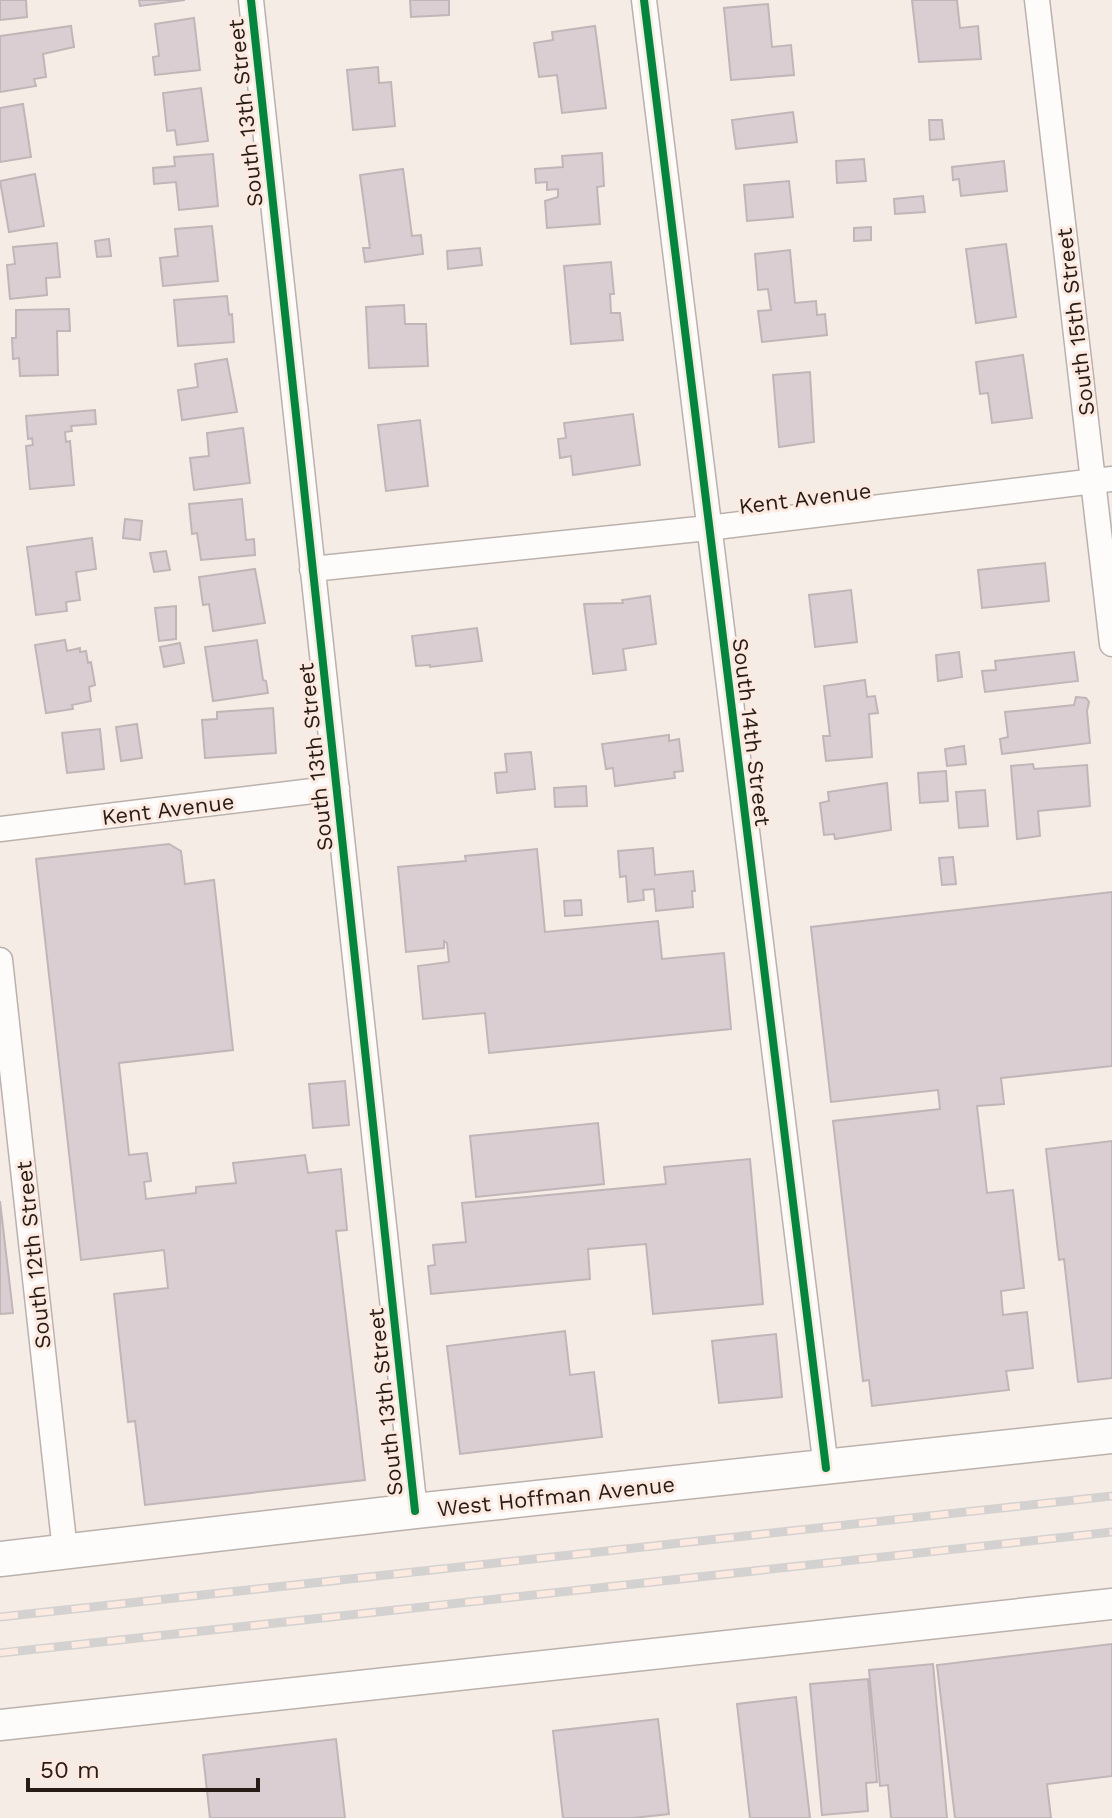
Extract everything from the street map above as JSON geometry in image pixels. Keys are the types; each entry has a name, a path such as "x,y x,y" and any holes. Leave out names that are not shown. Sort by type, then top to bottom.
{"main road":[{"name":"West Hoffman Avenue","path":"0,1559 1112,1436"}],"street":[{"name":"South 13th Street","path":"251,0 415,1511"},
{"name":"South 14th Street","path":"644,0 826,1468"},
{"name":"South 15th Street","path":"1037,0 1103,480 1112,644"},
{"name":"Kent Avenue","path":"312,569 708,528 1103,480"},
{"name":"Kent Avenue","path":"0,829 337,788"},
{"name":"South 12th Street","path":"0,960 65,1551"},
{"path":"0,1725 1112,1604"}],"building":[{"path":"0,0 26,0 27,17 0,20"},
{"path":"139,0 185,0 140,6"},
{"path":"410,0 449,0 449,15 411,17"},
{"path":"912,0 957,0 960,28 978,26 981,59 919,62"},
{"path":"768,4 772,47 791,45 794,75 731,80 724,8"},
{"path":"194,18 200,70 155,75 153,57 159,56 155,24"},
{"path":"71,26 74,47 43,54 46,77 34,79 36,86 0,92 0,36"},
{"path":"595,26 606,108 562,113 557,75 539,77 534,43 553,40 552,32"},
{"path":"378,67 379,83 391,82 395,126 353,130 347,70"},
{"path":"201,88 208,141 177,145 175,130 167,131 163,93"},
{"path":"23,104 31,157 0,162 0,108"},
{"path":"793,112 797,142 736,149 732,120"},
{"path":"929,120 942,120 944,139 930,140"},
{"path":"602,153 604,186 597,187 600,224 547,228 545,201 558,197 558,189 547,190 547,182 536,183 535,169 563,167 562,156"},
{"path":"213,154 218,206 179,210 176,182 154,184 153,168 175,166 174,157"},
{"path":"864,159 866,181 837,183 836,161"},
{"path":"1004,161 1007,191 961,196 959,179 953,180 952,167"},
{"path":"403,169 412,236 421,235 423,254 365,262 363,248 370,248 360,175"},
{"path":"35,174 44,226 9,232 0,181"},
{"path":"789,181 793,217 747,221 744,185"},
{"path":"923,196 925,212 895,214 894,199"},
{"path":"212,226 218,281 163,286 160,258 178,256 175,229"},
{"path":"871,227 871,240 854,241 854,228"},
{"path":"109,239 111,256 97,257 95,241"},
{"path":"57,243 60,277 46,278 47,295 10,299 7,265 15,264 13,247"},
{"path":"1006,244 1016,317 976,323 966,249"},
{"path":"480,248 482,265 448,269 447,251"},
{"path":"790,250 795,303 816,301 817,315 825,314 827,335 762,342 758,311 771,310 768,289 758,290 755,254"},
{"path":"611,262 614,294 610,294 611,313 620,313 623,340 571,344 564,266"},
{"path":"227,296 234,342 178,346 174,300"},
{"path":"404,305 405,324 426,324 428,366 369,368 366,307"},
{"path":"69,309 70,331 57,331 58,375 20,376 19,358 13,359 16,310"},
{"path":"1023,355 1032,418 992,423 988,393 980,394 976,362"},
{"path":"227,359 237,412 182,420 178,390 198,387 195,364"},
{"path":"810,372 814,442 779,447 773,375"},
{"path":"95,410 96,424 71,426 72,431 65,432 66,442 70,441 74,485 30,489 26,446 33,445 32,438 28,439 26,416"},
{"path":"633,414 640,465 573,475 571,456 560,458 558,439 566,438 564,423"},
{"path":"420,420 428,486 386,491 378,425"},
{"path":"243,428 250,483 194,490 190,458 209,456 207,433"},
{"path":"242,499 246,540 254,539 255,555 201,560 197,533 192,534 189,504"},
{"path":"125,519 142,521 140,540 123,538"},
{"path":"92,538 96,569 76,572 80,600 66,602 67,611 36,615 27,547"},
{"path":"166,551 170,570 154,572 150,553"},
{"path":"1045,563 1049,601 982,608 978,570"},
{"path":"255,569 265,623 213,631 209,604 203,605 199,577"},
{"path":"851,590 857,642 815,647 809,595"},
{"path":"650,596 656,644 623,649 626,670 593,674 584,604 623,603 622,600"},
{"path":"176,606 176,639 159,641 155,608"},
{"path":"477,628 482,661 416,666 412,636"},
{"path":"65,640 67,651 80,648 80,652 86,651 88,663 91,662 95,685 89,687 91,701 72,705 73,709 46,713 35,645"},
{"path":"257,640 268,693 213,701 205,647"},
{"path":"180,643 184,663 164,667 160,647"},
{"path":"959,652 962,677 938,681 936,655"},
{"path":"1074,652 1078,681 985,692 982,671 996,670 995,661"},
{"path":"865,680 867,697 875,696 878,713 869,714 872,757 826,761 823,736 830,736 824,686"},
{"path":"1076,697 1086,698 1089,702 1090,743 1002,754 1000,739 1008,737 1005,712 1074,705"},
{"path":"273,708 276,753 205,758 202,720 217,719 217,712"},
{"path":"137,724 142,758 121,761 116,727"},
{"path":"100,729 104,769 67,773 62,733"},
{"path":"669,735 669,741 679,739 683,771 674,772 675,778 615,786 613,768 606,769 602,744"},
{"path":"964,746 966,764 947,766 945,749"},
{"path":"531,752 535,789 497,793 495,773 507,772 505,754"},
{"path":"1033,764 1034,769 1087,765 1090,806 1038,811 1040,836 1017,839 1011,766"},
{"path":"946,771 948,801 920,803 918,773"},
{"path":"887,783 891,830 835,839 834,834 824,835 820,803 829,801 828,792"},
{"path":"586,786 587,806 555,807 554,788"},
{"path":"985,790 988,826 959,828 956,792"},
{"path":"169,844 181,851 185,884 214,880 233,1050 119,1063 129,1155 147,1153 151,1181 144,1182 146,1199 196,1193 196,1187 236,1183 233,1163 305,1155 308,1173 341,1169 347,1230 336,1231 365,1480 145,1505 135,1421 128,1422 114,1294 168,1288 164,1250 81,1260 36,859"},
{"path":"653,848 655,875 693,871 693,907 656,911 654,889 643,890 644,900 628,902 626,876 620,877 618,851"},
{"path":"537,849 545,932 658,921 662,959 724,953 731,1029 489,1053 485,1013 423,1019 418,966 449,962 447,943 444,941 444,948 406,952 398,867 466,861 465,856"},
{"path":"953,857 956,884 942,885 939,858"},
{"path":"1112,892 1112,1066 1001,1078 1004,1104 977,1106 987,1193 1013,1190 1024,1288 1001,1291 1003,1315 1027,1312 1033,1368 1006,1371 1009,1390 872,1406 869,1380 863,1381 833,1121 940,1109 938,1090 831,1102 811,927"},
{"path":"581,900 582,915 565,916 564,901"},
{"path":"345,1081 349,1125 313,1128 309,1084"},
{"path":"598,1123 604,1184 476,1197 470,1136"},
{"path":"1112,1141 1112,1378 1078,1382 1064,1259 1059,1260 1046,1149"},
{"path":"750,1159 763,1304 653,1314 646,1244 588,1249 590,1279 431,1294 428,1266 435,1265 433,1245 466,1242 462,1203 666,1184 664,1167"},
{"path":"0,1201 13,1313 0,1314"},
{"path":"565,1331 570,1375 594,1372 602,1437 460,1454 447,1346"},
{"path":"776,1334 782,1397 719,1403 712,1341"},
{"path":"1112,1644 1112,1776 1047,1784 1051,1818 955,1818 937,1665"},
{"path":"933,1664 947,1818 891,1818 888,1785 880,1786 869,1670"},
{"path":"868,1679 877,1782 866,1783 868,1811 822,1815 810,1684"},
{"path":"796,1697 810,1818 750,1818 737,1704"},
{"path":"658,1719 669,1814 633,1818 563,1818 553,1731"},
{"path":"336,1739 345,1818 210,1818 203,1755"}],"railway":[{"path":"0,1617 1112,1496"},
{"path":"0,1653 1112,1532"}],"cycle path":[{"path":"251,0 415,1511"},
{"path":"644,0 826,1468"}]}
